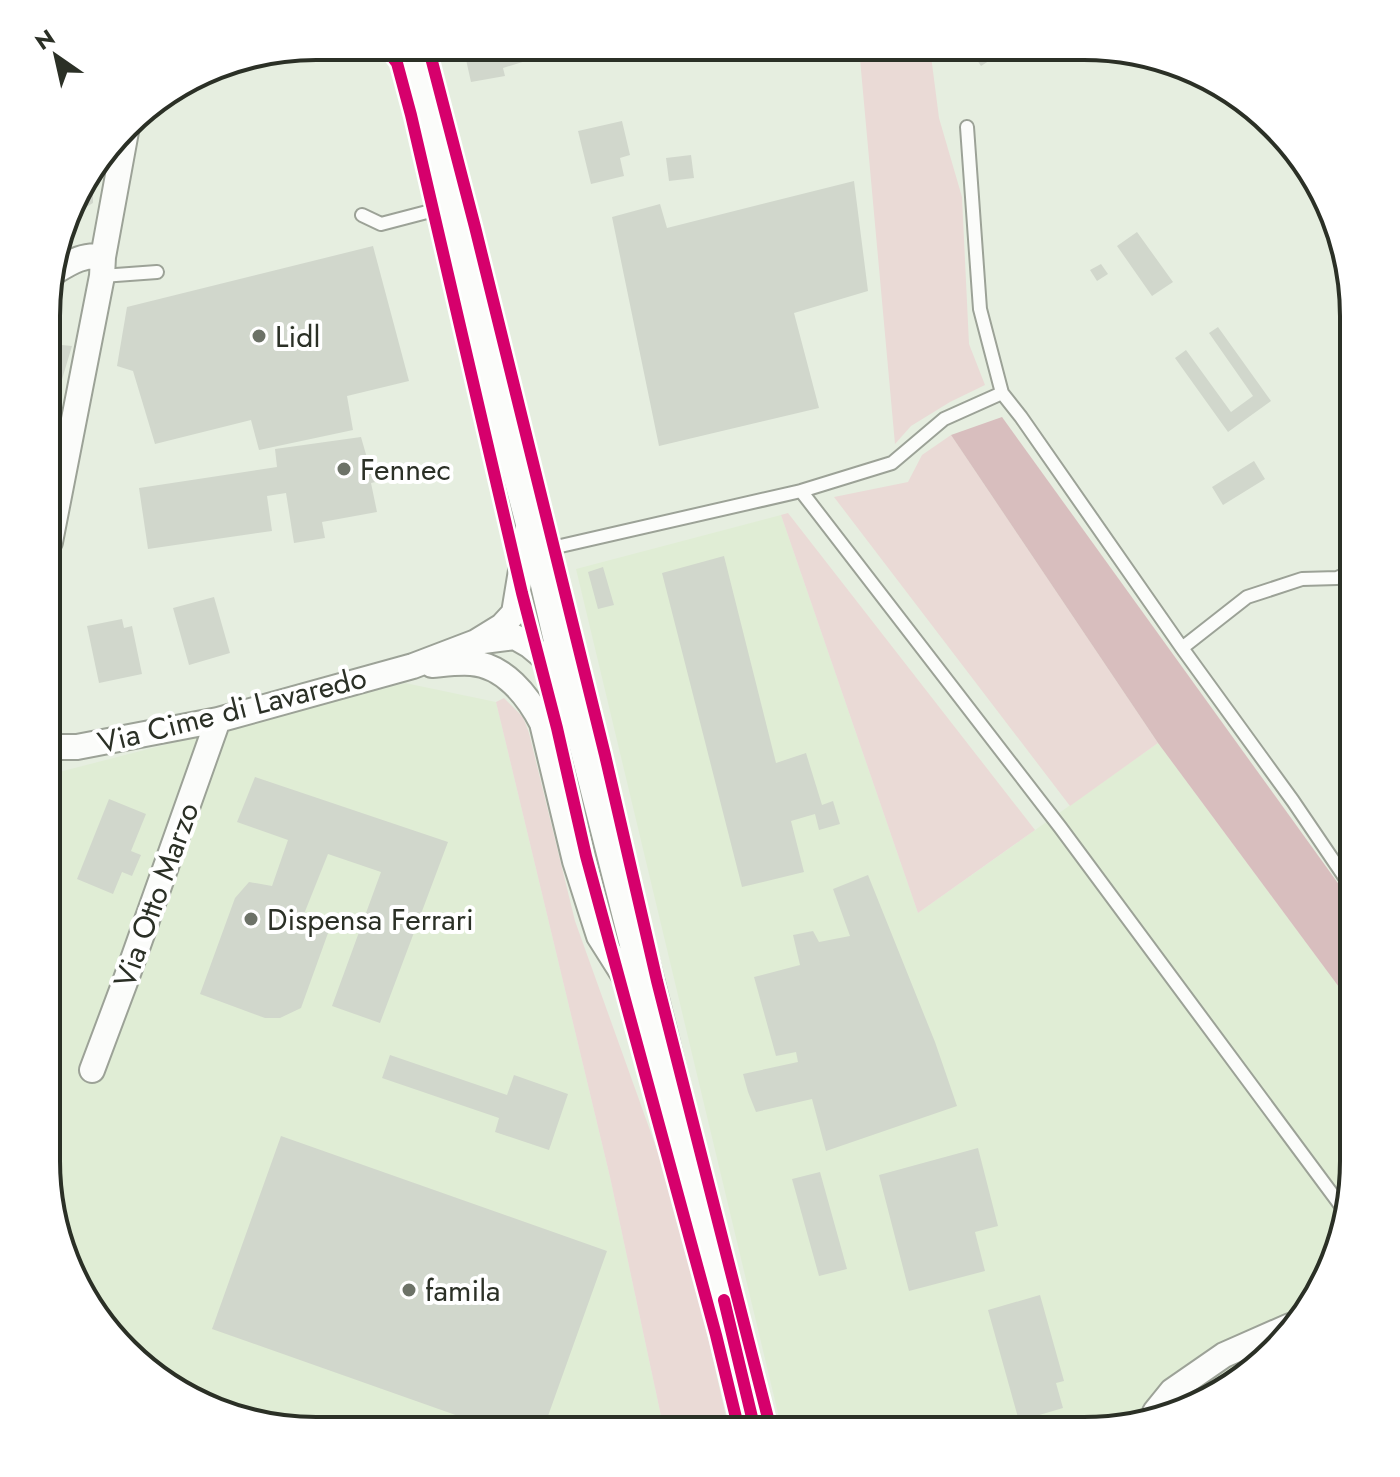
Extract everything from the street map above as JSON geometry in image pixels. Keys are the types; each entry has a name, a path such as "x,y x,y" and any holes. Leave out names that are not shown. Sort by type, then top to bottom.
{"main road":[{"path":"409,60 424,90"},
{"path":"419,60 450,206 540,550 752,1416"}],"street":[{"path":"60,488 123,148"},
{"path":"65,266 93,255 102,267"},
{"name":"Via Cime di Lavaredo","path":"60,747 77,747 218,720 413,666 476,642 502,626 514,613 530,514"},
{"name":"Via Cime di Lavaredo","path":"476,642 515,637 570,679"},
{"name":"Via Cime di Lavaredo","path":"413,666 473,663 497,672 528,698 542,723 575,861 599,936 659,1031"},
{"name":"Via Otto Marzo","path":"92,1070 218,720"},
{"path":"1161,1404 1172,1391 1224,1355 1272,1334"}],"lane":[{"path":"967,127 980,309 1002,393 1339,869"},
{"path":"362,215 381,224 450,206"},
{"path":"102,267 157,272"},
{"path":"540,550 801,491 892,463 944,419 1002,393"},
{"path":"801,491 1060,827 1336,1200"},
{"path":"1182,648 1247,597 1302,579 1339,577"}],"shaded area":[{"path":"860,60 932,60 939,118 962,197 969,344 985,385 911,426 895,444"},
{"path":"1002,417 1339,885 1339,987 1158,743 951,435"},
{"path":"951,435 1158,743 1070,806 834,497 908,482 922,455"},
{"path":"788,513 1035,830 918,913 781,515"},
{"path":"781,515 918,913 1158,743 1339,987 1339,1178 1335,1211 1321,1259 1306,1289 1287,1317 1253,1353 1197,1391 1134,1412 1101,1416 779,1416 576,569"},
{"path":"405,683 496,702 610,1177 661,1416 299,1416 266,1412 218,1398 188,1383 135,1342 113,1317 86,1274 65,1211 61,1178 61,772"},
{"path":"504,698 523,717 529,733 575,921 680,1214 726,1416 661,1416 610,1177 496,702"}],"building":[{"path":"466,60 529,60 503,68 505,76 471,82"},
{"path":"977,60 990,60 981,66"},
{"path":"622,121 630,155 620,158 624,176 591,184 578,131"},
{"path":"691,155 694,178 669,181 666,158"},
{"path":"854,181 868,291 794,313 819,408 659,446 612,217 660,204 667,228"},
{"path":"93,190 93,203 84,208"},
{"path":"1137,232 1173,282 1152,296 1117,246"},
{"name":"Lidl","path":"373,246 409,381 347,396 353,430 259,450 251,420 155,444 133,371 117,366 127,307"},
{"path":"1101,264 1108,274 1097,281 1090,270"},
{"path":"1218,327 1271,401 1228,432 1175,358 1186,350 1231,412 1253,396 1209,333"},
{"path":"60,345 72,346 60,386"},
{"path":"361,437 367,458 375,457 380,481 371,483 377,512 322,522 325,538 294,543 286,493 267,496 272,531 148,549 139,488 277,467 275,449"},
{"path":"1254,461 1265,479 1223,505 1212,487"},
{"path":"724,556 776,763 806,753 822,805 833,801 840,824 819,830 815,814 791,821 804,872 742,887 662,573"},
{"path":"603,567 614,605 598,609 588,572"},
{"path":"214,597 230,653 189,665 173,608"},
{"path":"122,619 124,628 132,626 142,674 99,683 87,626"},
{"path":"255,777 448,842 380,1023 332,1006 381,872 328,854 304,914 332,922 301,1008 280,1018 265,1018 200,994 235,898 249,882 272,886 288,840 237,822"},
{"path":"109,799 146,814 131,851 141,855 132,876 122,872 113,894 77,879"},
{"path":"868,875 935,1042 957,1106 826,1151 812,1099 756,1112 743,1074 798,1062 796,1052 776,1056 754,977 800,965 793,935 813,931 819,942 850,936 833,889"},
{"path":"390,1055 507,1095 514,1075 568,1094 549,1150 495,1132 499,1118 382,1078"},
{"name":"famila","path":"281,1136 607,1251 548,1416 458,1416 212,1329"},
{"path":"978,1148 998,1226 975,1232 985,1271 909,1291 879,1175"},
{"path":"820,1172 847,1269 819,1276 792,1179"},
{"path":"1040,1295 1064,1381 1056,1383 1063,1408 1036,1416 1018,1416 988,1310"}],"cycle path":[{"path":"395,60 411,115 586,856 736,1416"},
{"path":"432,60 605,755 657,981 767,1416"},
{"path":"724,1300 752,1416"}],"place":[{"name":"Lidl","path":"259,336"},
{"name":"Fennec","path":"344,469"},
{"name":"Dispensa Ferrari","path":"251,919"},
{"name":"famila","path":"409,1290"}]}
